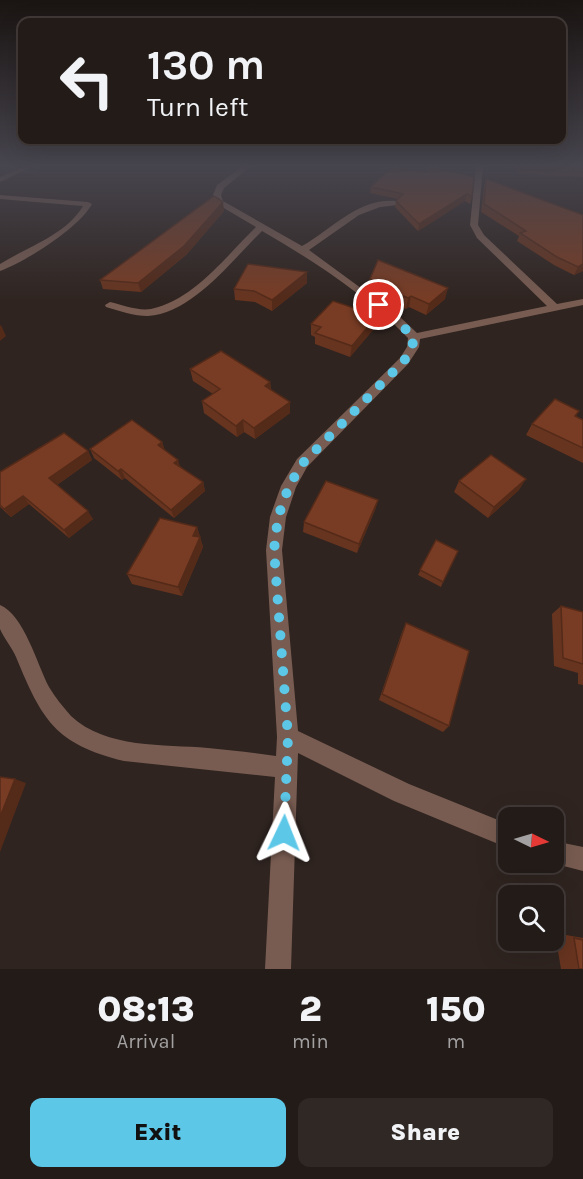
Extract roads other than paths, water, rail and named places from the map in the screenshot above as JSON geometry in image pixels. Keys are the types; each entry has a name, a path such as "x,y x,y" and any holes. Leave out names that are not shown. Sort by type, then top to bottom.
{"street":[{"path":"0,268 72,223 84,211"},
{"path":"232,211 303,250 395,318 414,337"},
{"path":"303,250 320,242 357,211"},
{"path":"475,211 474,225 480,236 553,306"},
{"path":"110,306 134,312 150,312 164,308 196,288 262,226"},
{"path":"414,337 553,306 583,302"},
{"path":"278,969 288,737 274,550 278,517 289,486 302,464 404,361 412,347 414,337"},
{"path":"0,614 12,627 49,706 68,730 104,746 144,754 287,768"},
{"path":"288,737 402,794 498,832"},
{"path":"564,856 583,859"}]}
